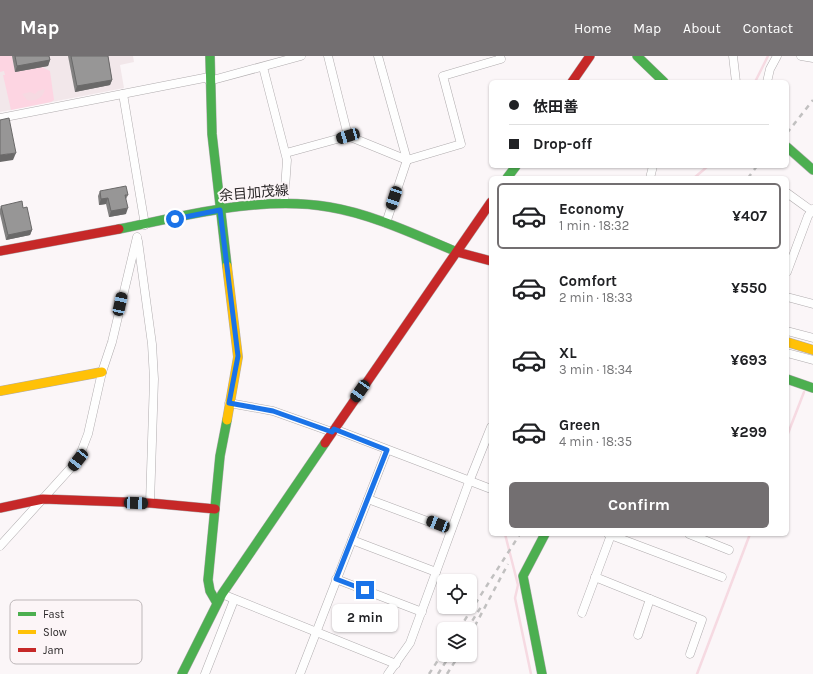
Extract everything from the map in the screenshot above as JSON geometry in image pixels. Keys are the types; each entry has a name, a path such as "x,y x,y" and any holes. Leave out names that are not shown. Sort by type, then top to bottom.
{"street":[{"path":"210,56 209,79 212,134 238,356 220,456 208,580 210,591 218,603"},
{"path":"0,118 209,79 263,67 301,56"},
{"path":"328,56 348,136"},
{"path":"378,56 407,160 386,223"},
{"path":"286,153 348,136 407,160 461,144 443,76 501,59 500,56"},
{"path":"573,80 590,56"},
{"path":"637,56 662,80"},
{"path":"733,56 736,80"},
{"path":"767,80 770,68 777,56"},
{"path":"801,56 813,58"},
{"path":"263,67 286,153 287,160 284,203"},
{"path":"0,546 78,460 88,434 102,372 112,342 137,237 141,226 123,94"},
{"path":"789,149 813,170"},
{"path":"789,194 812,210 808,216 789,267"},
{"name":"余目加茂線","path":"0,251 141,226 220,210 284,203 329,207 386,223 457,252 489,260"},
{"path":"182,674 222,594 333,430 489,205"},
{"path":"137,237 152,344 154,372 150,504"},
{"path":"789,298 813,304"},
{"path":"789,332 813,338"},
{"path":"789,343 813,350"},
{"path":"789,354 813,360"},
{"path":"0,390 102,372"},
{"path":"789,379 813,388"},
{"path":"229,403 273,411 333,430 489,488"},
{"path":"388,674 410,643 451,530 489,432"},
{"path":"300,674 315,632 387,450"},
{"path":"0,508 43,499 150,504 214,509"},
{"path":"368,499 451,530"},
{"path":"542,674 523,576 544,536"},
{"path":"582,613 610,536"},
{"path":"613,536 722,577"},
{"path":"694,536 729,550"},
{"path":"352,540 436,572"},
{"path":"595,578 702,620 690,654"},
{"path":"336,579 422,612"},
{"path":"222,594 396,664"},
{"path":"638,635 650,599"},
{"path":"205,674 234,600"}],"shaded area":[{"path":"0,56 133,56 134,62 120,65 124,88 0,112"},
{"path":"0,56 12,56 15,72 42,67 50,71 54,100 51,102 11,110 3,75 5,75 4,71 0,72"},
{"path":"45,89 43,95 39,99 27,100 22,94 30,92 35,94 38,91"}],"building":[{"path":"15,56 49,56 50,60 17,66"},
{"path":"71,56 108,56 112,80 77,86"},
{"path":"9,118 16,153 0,155 0,120"},
{"path":"126,186 128,195 125,195 128,208 111,211 108,198 101,199 100,191"},
{"path":"22,201 23,208 27,207 32,230 8,235 1,206"}],"waterway":[{"path":"756,80 768,56"},
{"path":"696,176 706,168"},
{"path":"789,431 804,392"},
{"path":"506,536 518,585 515,598 531,674"},
{"path":"697,674 749,536"}],"railway":[{"path":"789,130 813,100"},
{"path":"750,176 756,168"},
{"path":"463,622 519,536"},
{"path":"477,622 508,564"},
{"path":"471,622 481,607"},
{"path":"429,674 437,662"},
{"path":"438,674 446,662"},
{"path":"447,674 455,662"}],"traffic: fast":[{"path":"210,56 212,134 227,266"},
{"path":"637,56 662,80"},
{"path":"789,149 813,170"},
{"path":"508,176 514,168"},
{"path":"119,229 197,213 250,205 303,204 345,210 378,220 457,252"},
{"path":"789,380 813,388"},
{"path":"217,603 210,591 208,580 220,456 227,420"},
{"path":"182,674 222,594 325,443"},
{"path":"542,674 523,576 544,536"}],"traffic: slow":[{"path":"227,266 238,357 227,420"},
{"path":"789,343 813,350"},
{"path":"0,391 102,372"}],"traffic: jam":[{"path":"573,80 590,56"},
{"path":"325,443 489,205"},
{"path":"0,251 119,229"},
{"path":"457,252 489,260"},
{"path":"0,508 43,499 150,503 215,509"}],"route":[{"path":"175,219 220,210 238,356 236,373 229,403 273,411 332,432 334,429 387,450 336,579 365,590"}]}
